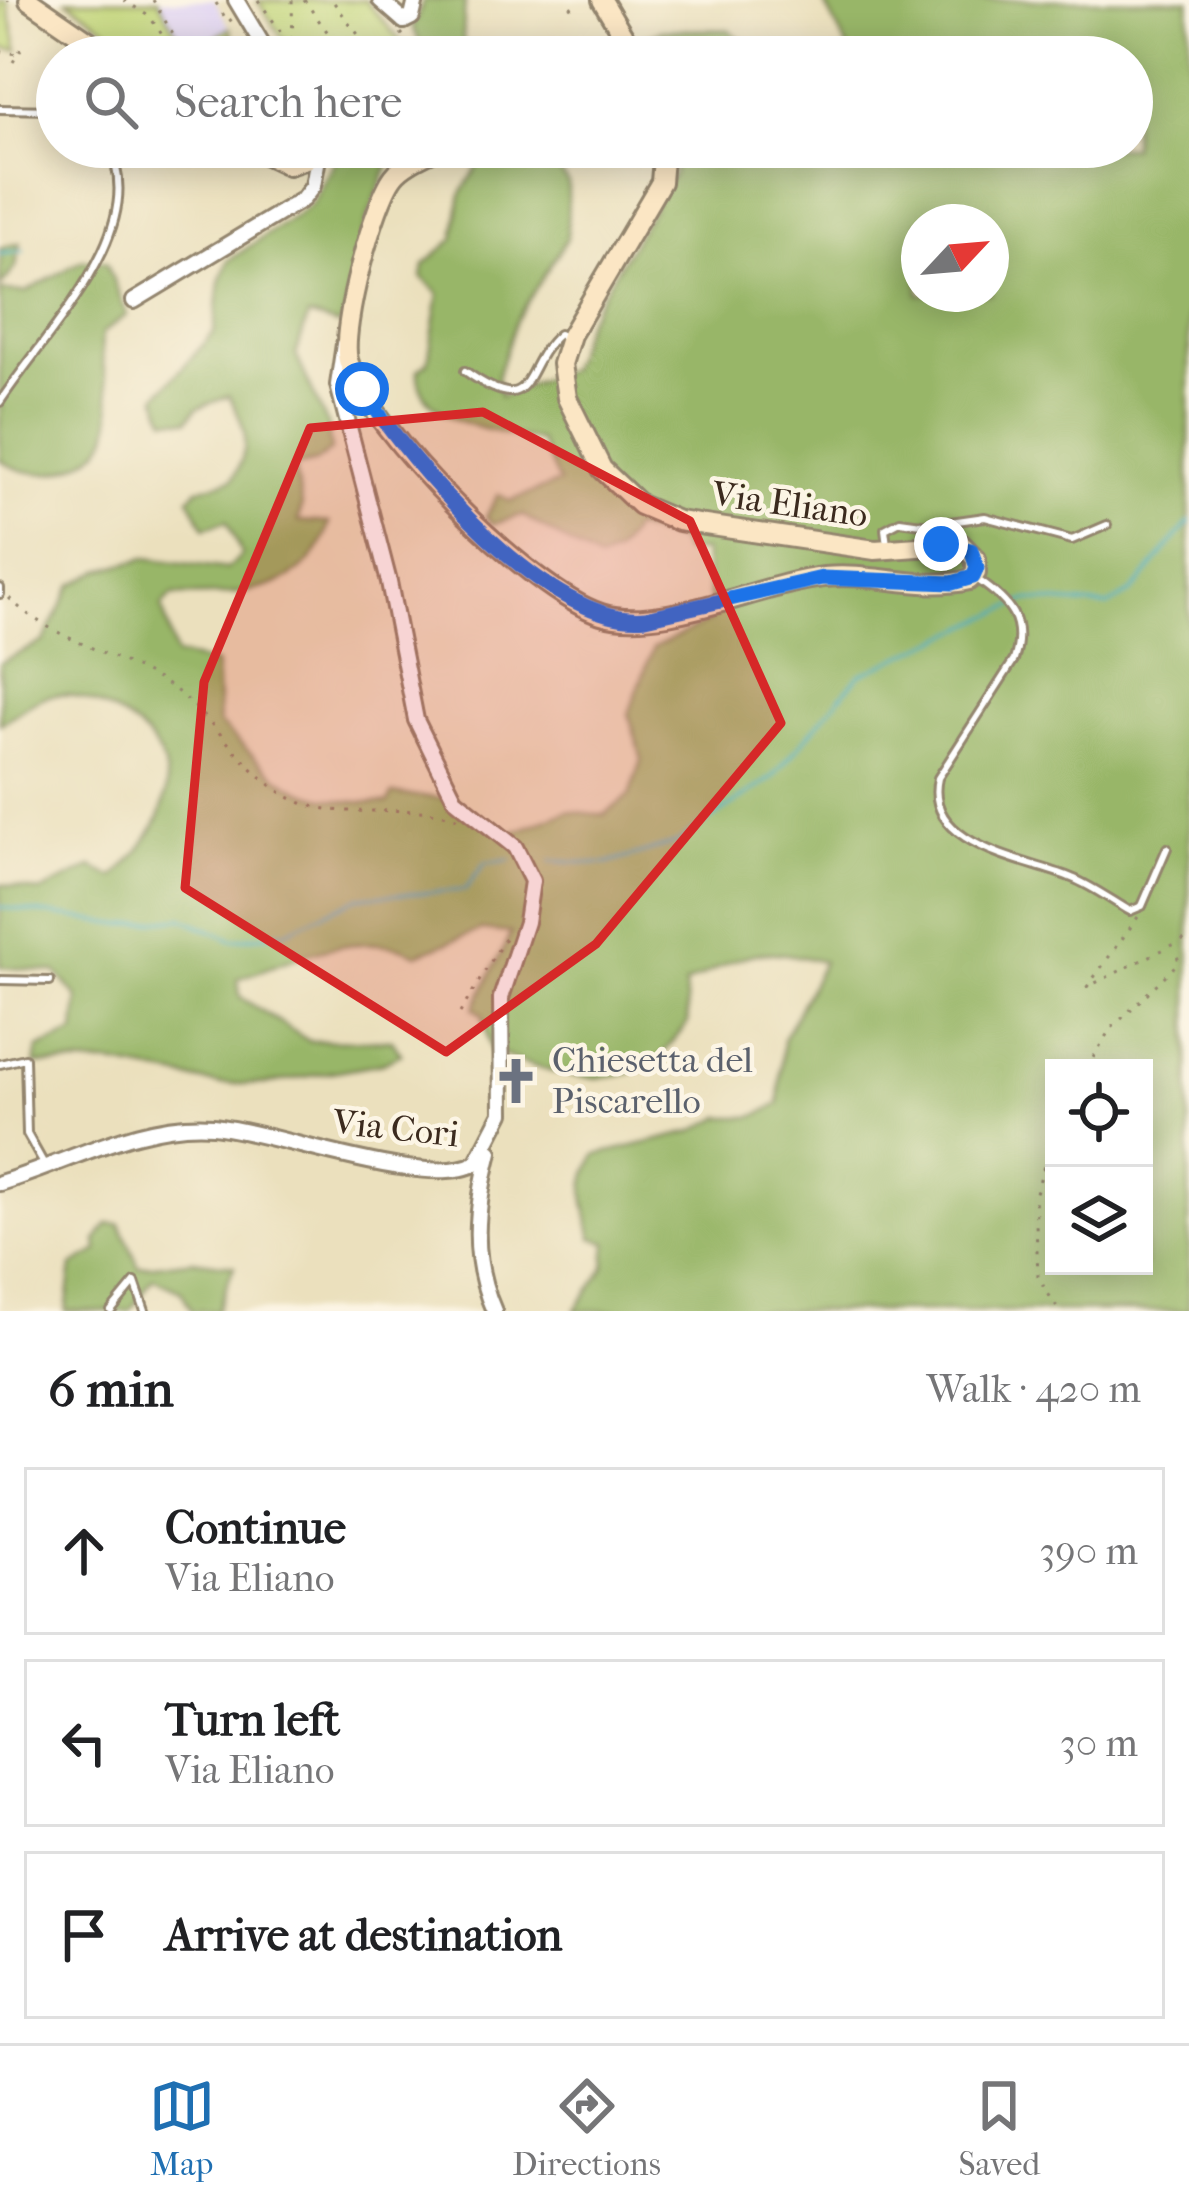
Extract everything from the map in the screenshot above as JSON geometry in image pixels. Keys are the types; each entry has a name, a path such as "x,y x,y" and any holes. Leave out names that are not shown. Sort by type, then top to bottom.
{"street":[{"path":"236,0 260,36"},
{"path":"380,0 404,21"},
{"path":"401,0 404,21"},
{"path":"404,21 412,17 416,0"},
{"path":"602,0 628,36"},
{"path":"24,2 78,36"},
{"path":"134,301 302,199 313,187 314,168"},
{"path":"347,333 390,181 403,168"},
{"name":"Via Eliano","path":"347,333 355,376 400,442 521,566 593,611 620,619 646,618 827,577 952,583 973,577 976,559 961,544 888,550 678,521 646,509 614,483 586,441 562,385 569,339 661,182 662,168"},
{"name":"Via Cori","path":"0,1183 139,1135 201,1125 354,1157 459,1170 476,1163 495,1134 505,1089 500,998 526,922 532,881 515,847 455,799 416,720 389,582 338,385 347,333"},
{"path":"494,1311 481,1273 476,1220 495,1134"}],"lane":[{"path":"0,109 36,110"},
{"path":"0,402 116,225 122,181 117,168"},
{"path":"465,371 494,390 512,391 533,377 548,344 559,334 569,339"},
{"path":"888,550 885,530 900,521 929,525 985,517 1072,540 1107,525"},
{"path":"973,577 1011,608 1020,632 1014,660 938,778 937,794 954,826 998,856 1077,880 1130,911 1138,909 1167,848"},
{"path":"0,980 50,981"},
{"path":"0,1064 26,1058 29,1141 48,1168"},
{"path":"110,1311 135,1282 146,1311"}],"path":[{"path":"124,0 149,17 163,36"},
{"path":"153,0 174,36"},
{"path":"258,0 284,36"},
{"path":"292,0 293,36"},
{"path":"304,0 330,36"},
{"path":"332,0 359,36"},
{"path":"216,3 228,22 232,19"},
{"path":"570,8 578,3"},
{"path":"149,17 159,10"},
{"path":"0,51 21,52 12,61"},
{"path":"1,592 23,612 130,662 183,696 227,744 298,802 333,810 437,812"},
{"path":"1138,909 1131,933 1087,987 1189,937"},
{"path":"460,1012 506,938"},
{"path":"1092,1059 1109,1031 1178,962 1175,946"},
{"path":"1045,1162 1035,1196 1038,1277 1059,1311"}],"highlighted area":[{"path":"483,412 690,521 781,723 596,944 446,1052 185,888 204,682 310,428"}],"shaded area":[{"path":"158,0 214,0 230,28 218,36 178,36"}],"green space":[{"path":"0,0 7,1 18,50 0,48"},
{"path":"67,0 158,0 179,36 118,36"},
{"path":"365,0 396,36 281,36 258,1"},
{"path":"424,0 465,0 463,36 417,36 413,27"},
{"path":"823,0 1189,0 1189,1311 575,1311 605,1267 607,1242 593,1238 584,1195 596,1155 692,1132 721,1117 753,1117 779,1104 783,1040 823,962 766,953 722,965 685,985 688,1023 665,1052 630,1073 610,1077 548,1071 491,1050 482,1014 474,1008 511,933 481,930 417,954 373,943 327,949 238,979 240,997 309,1041 392,1040 401,1054 382,1063 265,1084 218,1084 111,1064 35,1064 38,1049 75,1033 78,998 56,972 0,967 0,884 40,892 92,867 114,878 160,815 165,773 158,752 142,732 117,714 75,696 48,696 0,724 0,663 44,641 72,585 101,570 146,558 227,569 242,555 227,521 205,528 189,498 198,489 233,479 239,467 245,437 229,396 197,408 188,420 166,419 157,396 214,333 220,282 228,261 311,205 331,168 387,168 366,223 345,316 339,325 308,316 296,355 327,424 331,450 316,462 294,467 302,505 298,521 329,523 320,547 306,565 268,587 172,595 162,606 175,655 216,664 219,724 293,787 355,802 388,803 392,794 455,799 504,836 568,811 604,815 630,795 642,760 629,714 653,648 712,620 704,551 683,552 679,541 634,528 615,554 598,561 522,515 493,524 486,517 498,494 510,501 559,483 540,441 484,429 445,414 421,388 418,370 428,362 439,294 422,277 424,265 454,239 461,195 477,168 558,168 568,183 567,238 515,322 497,377 500,397 568,369 586,321 674,168 1153,168 1153,36 841,36"},
{"path":"662,30 729,30 737,36 649,36"},
{"path":"20,243 16,267 0,287 0,248"},
{"path":"83,260 106,262 127,315 102,333 110,429 103,445 88,459 56,472 23,470 0,460 0,291 26,292"},
{"path":"108,1224 120,1224 139,1267 193,1260 234,1266 217,1311 192,1311 181,1291 153,1278 130,1311 66,1311 72,1266 98,1251 97,1240"}],"waterway":[{"path":"0,254 24,251"},
{"path":"551,861 606,864 676,843 772,778 859,675 1027,600 1107,606 1132,592 1189,522"},
{"path":"0,907 123,925 182,918 233,940 284,932 359,897 465,890 485,863 511,860"}],"place":[{"name":"Chiesetta del Piscarello","path":"516,1081"}],"route":[{"path":"362,389 400,442 499,546 573,602 616,618 646,618 827,577 952,583 973,577 977,568 971,550 961,544 941,544"}]}
